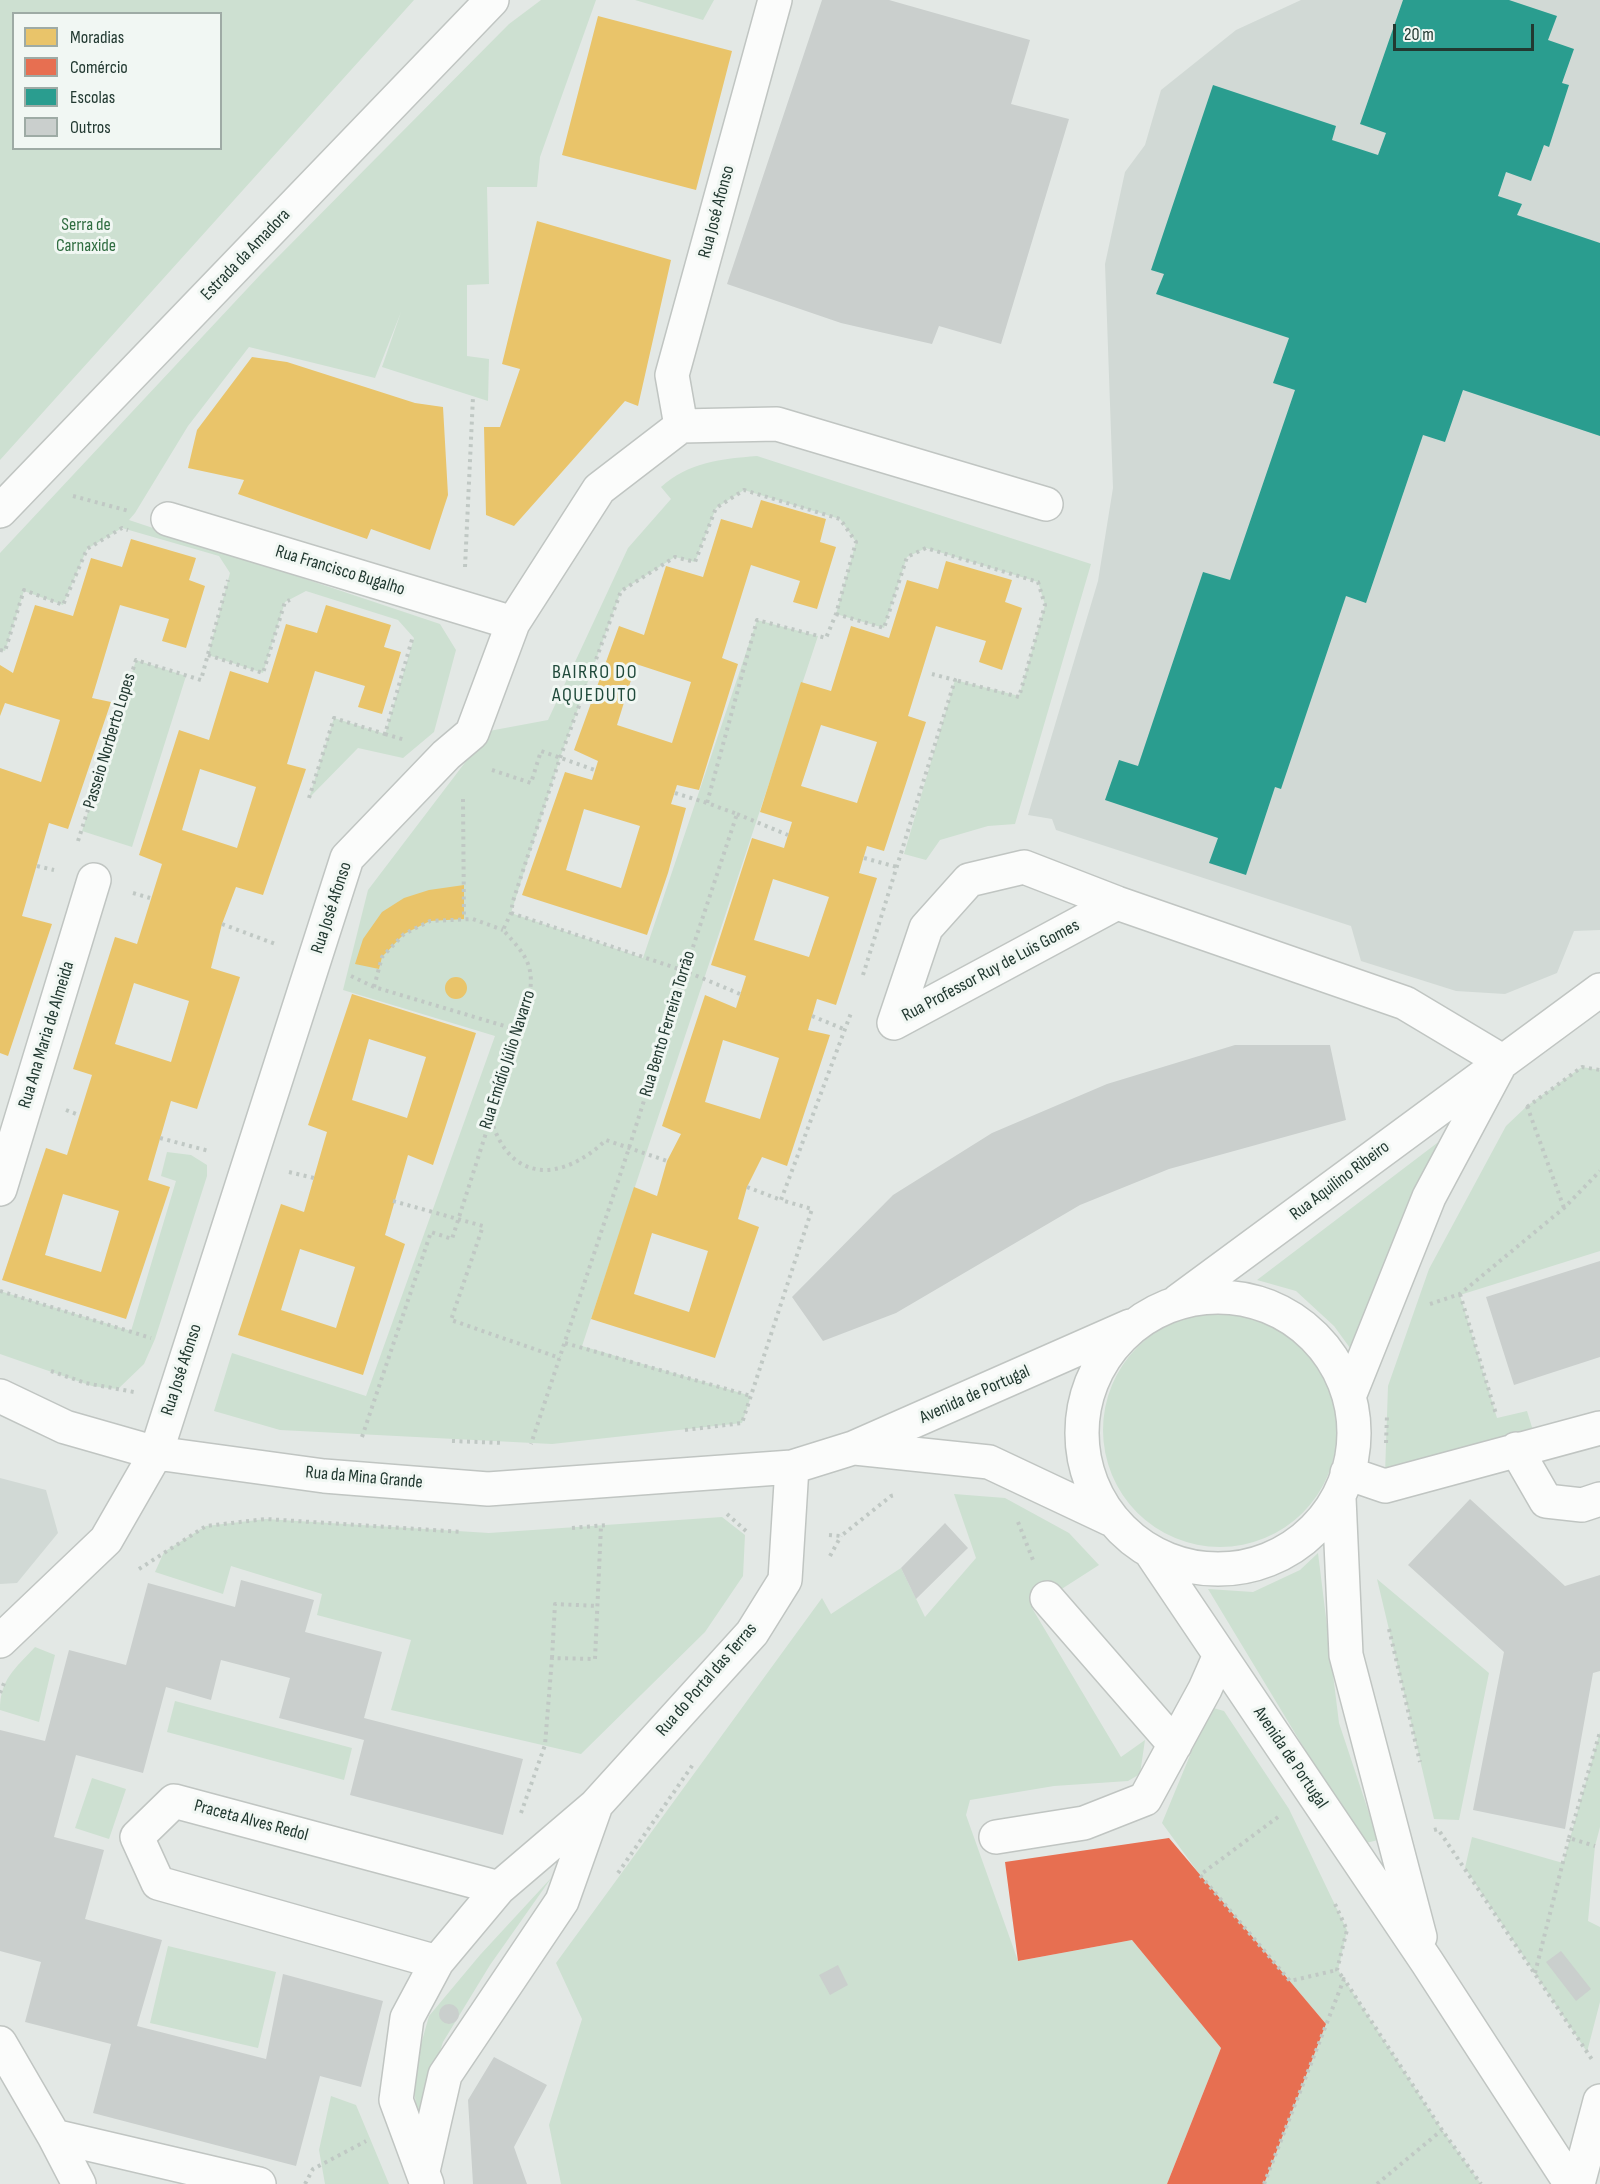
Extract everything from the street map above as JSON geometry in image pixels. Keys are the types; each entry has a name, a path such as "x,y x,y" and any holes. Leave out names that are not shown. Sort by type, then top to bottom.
{"street":[{"name":"Estrada da Amadora","path":"0,510 492,0"},
{"name":"Rua José Afonso","path":"0,1641 106,1540 156,1453 347,858 446,754 472,733 513,622 599,489 681,426 672,375 775,0"},
{"path":"681,426 777,424 1046,504"},
{"name":"Rua Francisco Bugalho","path":"168,519 513,622"},
{"name":"Rua Professor Ruy de Luis Gomes","path":"1117,903 894,1023 926,928 969,880 1024,867 1117,903 1405,1003 1502,1061"},
{"name":"Rua Ana Maria de Almeida","path":"0,1189 94,880"},
{"name":"Rua Aquilino Ribeiro","path":"1178,1301 1600,990"},
{"name":"Rua Aquilino Ribeiro","path":"1350,1394 1429,1197 1502,1061"},
{"path":"1130,1326 1096,1368 1080,1419 1085,1473 1110,1519 1152,1554 1203,1569 1257,1564 1304,1540 1343,1486 1355,1447 1350,1394 1325,1346 1283,1312 1231,1296 1178,1301"},
{"name":"Avenida de Portugal","path":"667,1476 792,1467 853,1448 1130,1326 1178,1301"},
{"path":"0,1396 65,1427"},
{"path":"0,1421 65,1427"},
{"name":"Rua da Mina Grande","path":"65,1427 156,1453 324,1476 488,1489 667,1476"},
{"path":"1343,1486 1385,1486 1600,1428"},
{"name":"Avenida de Portugal","path":"853,1448 989,1462 1110,1519"},
{"path":"1516,1449 1546,1501 1582,1504 1600,1499"},
{"name":"Rua do Portal das Terras","path":"425,2177 396,2100 407,2018 437,1962 499,1888 595,1806 752,1634 786,1580 792,1467"},
{"name":"Avenida de Portugal","path":"1343,1486 1346,1655 1427,1962"},
{"name":"Avenida de Portugal","path":"1152,1554 1427,1962 1571,2184"},
{"path":"1047,1598 1175,1745"},
{"path":"996,1837 1084,1823 1145,1799 1205,1689 1220,1654"},
{"name":"Praceta Alves Redol","path":"437,1962 158,1883 137,1837 174,1801 499,1888"},
{"name":"Rua do Portal das Terras","path":"425,2177 445,2075 562,1901 595,1806"},
{"path":"0,2043 79,2184"},
{"path":"1578,2184 1600,2101"},
{"path":"54,2136 259,2184"}],"path":[{"path":"464,608 473,397"},
{"path":"374,987 382,957 404,934 430,921 473,919 503,930 511,913 560,758 621,591 675,557 695,562 716,508 744,490 840,519 856,542 836,614 826,638 757,620 707,803"},
{"path":"68,494 135,513 168,519"},
{"path":"0,650 5,651 24,590 63,604 87,549 122,528 133,531"},
{"path":"836,614 884,628 907,557 926,548 1038,582 1045,605 1019,697 932,674"},
{"name":"Passeio Norberto Lopes","path":"94,880 68,873 136,660 201,680 230,573"},
{"path":"208,655 263,672 285,602 292,598"},
{"path":"309,798 334,718 385,734 414,637 406,629"},
{"path":"863,975 955,680"},
{"path":"488,768 531,783 541,751 595,770"},
{"path":"675,793 737,814 788,835"},
{"path":"463,794 464,919"},
{"name":"Rua Bento Ferreira Torrão","path":"531,1444 737,814"},
{"path":"864,858 897,867"},
{"path":"511,913 684,971 740,994"},
{"path":"222,924 315,959 374,987 518,1030"},
{"name":"Rua Emídio Júlio Navarro","path":"362,1438 431,1232 452,1239 528,1002 533,982 528,964 516,944 503,930"},
{"path":"781,1200 853,1008"},
{"path":"812,1016 846,1030"},
{"path":"1520,1113 1582,1067 1600,1070"},
{"path":"1527,1106 1564,1208"},
{"path":"490,1117 503,1148 516,1162 540,1169 559,1169 576,1162 593,1152 606,1140 667,1161"},
{"path":"160,1138 249,1162"},
{"path":"1423,1306 1460,1294 1564,1208 1598,1177 1600,1171"},
{"path":"679,1431 742,1422 812,1209 747,1187"},
{"path":"393,1201 483,1226 451,1320 560,1358"},
{"path":"0,1291 154,1339"},
{"path":"1460,1294 1497,1418"},
{"path":"565,1343 751,1396"},
{"path":"42,1368 85,1383 173,1400"},
{"path":"1385,1486 1388,1408"},
{"path":"351,1438 373,1438"},
{"path":"441,1441 508,1444"},
{"path":"520,1444 541,1444"},
{"path":"718,1514 727,1513 754,1537 789,1533 841,1536 891,1496 902,1494"},
{"path":"1016,1515 1047,1598"},
{"path":"135,1572 206,1526 266,1519 465,1532"},
{"path":"567,1528 613,1524"},
{"path":"552,1658 595,1659 601,1526"},
{"path":"545,1745 555,1604 598,1606"},
{"path":"1388,1626 1423,1773"},
{"path":"0,1693 6,1678"},
{"path":"1534,1973 1569,1838 1600,1732"},
{"path":"1280,1816 1200,1875 1290,1981 1338,1970"},
{"path":"1434,1819 1438,1829 1594,2062"},
{"path":"1396,1846 1438,1829"},
{"path":"1569,1838 1594,1846"},
{"path":"1361,1865 1325,1883 1347,1930 1338,1970 1442,2130 1481,2184"},
{"path":"1264,2184 1344,1979"},
{"path":"305,2184 313,2169 404,2121"},
{"path":"1377,2184 1442,2130"}],"shaded area":[{"path":"1301,0 1600,0 1600,930 1574,931 1557,973 1505,994 1456,991 1361,961 1351,926 1056,830 1052,819 1028,815 1098,581 1113,488 1105,264 1125,172 1145,145 1161,90 1236,30"},
{"path":"0,1478 46,1490 58,1533 17,1583 0,1584"}],"green space":[{"name":"Serra de Carnaxide","path":"0,0 414,0 0,460"},
{"path":"541,0 596,0 540,157 537,187 487,187 489,284 467,285 467,356 489,359 488,401 382,367 401,312 375,378 249,347 188,426 129,520 440,624 456,650 434,732 403,758 358,748 309,798 334,718 385,734 414,638 398,620 306,591 285,602 263,673 208,655 230,573 219,556 122,528 87,549 63,605 24,591 5,651 0,650 0,553 261,274 509,24"},
{"path":"635,0 714,0 703,20"},
{"path":"757,456 1091,564 1015,824 988,826 940,840 926,860 904,854 955,680 1019,696 1045,605 1038,582 926,548 907,557 884,628 836,614 856,542 840,519 744,490 716,508 695,562 675,557 621,591 560,758 511,913 643,958 757,620 818,636 582,1346 751,1396 742,1423 552,1444 280,1430 214,1411 232,1353 366,1396 495,1036 343,990 368,890 489,731 548,720 628,548 671,499 661,487 683,472 706,463"},
{"path":"136,660 186,676 132,847 82,831"},
{"path":"1582,1067 1600,1070 1600,1251 1460,1295 1497,1418 1527,1411 1535,1437 1385,1474 1388,1386 1429,1269 1506,1126 1527,1106"},
{"path":"1445,1137 1350,1348 1334,1326 1296,1291 1257,1280"},
{"path":"167,1152 191,1155 207,1165 207,1176 155,1339 144,1364 118,1389 92,1386 0,1354 0,1291 131,1331 176,1181 161,1176"},
{"path":"1209,1313 1231,1313 1265,1322 1285,1333 1303,1347 1317,1365 1328,1385 1335,1407 1337,1430 1335,1453 1328,1475 1317,1495 1303,1513 1275,1533 1254,1542 1231,1547 1209,1547 1186,1542 1165,1533 1146,1521 1129,1504 1108,1464 1103,1441 1103,1419 1108,1396 1117,1375 1129,1356 1146,1339 1186,1318"},
{"path":"954,1494 1005,1498 1069,1533 1099,1565 1032,1608 1121,1757 1145,1740 1140,1774 1128,1781 1054,1786 970,1800 966,1815 1018,1961 1132,1940 1221,2048 1167,2184 561,2184 549,2125 582,2019 556,1963 822,1598 831,1614 901,1568 925,1617 976,1558"},
{"path":"722,1517 745,1535 743,1576 705,1632 581,1754 391,1710 411,1640 317,1615 322,1594 231,1566 223,1594 155,1572 164,1552 206,1526 266,1519 489,1533"},
{"path":"1318,1553 1339,1723 1378,1840 1362,1844 1208,1589 1253,1592 1300,1570"},
{"path":"1377,1579 1489,1673 1459,1820 1434,1819"},
{"path":"35,1647 55,1655 39,1722 0,1710 6,1682 15,1668"},
{"path":"175,1701 352,1748 344,1780 167,1732"},
{"path":"1210,1707 1224,1711 1289,1809 1347,1930 1338,1970 1442,2130 1481,2184 1264,2184 1326,2024 1200,1875 1162,1823"},
{"path":"1600,1732 1600,1827 1595,1846 1588,1921 1600,1927 1600,2002 1587,2052 1465,1868 1472,1837 1563,1863"},
{"path":"92,1778 126,1789 109,1839 75,1828"},
{"path":"552,1877 490,1965 443,2042 418,2118 412,2076 429,2016 480,1955"},
{"path":"168,1946 276,1972 258,2048 150,2023"},
{"path":"331,2096 356,2105 389,2184 325,2184 319,2150"}],"building: Moradias":[{"path":"598,16 732,51 696,190 562,155"},
{"path":"537,221 671,260 638,406 625,401 514,526 486,515 484,427 500,427 520,369 502,364"},
{"path":"252,357 287,362 415,403 443,407 448,495 430,550 371,529 367,539 238,494 244,480 188,468 197,430"},
{"path":"761,500 826,519 820,542 836,547 817,609 793,602 800,581 751,565 722,658 738,664 699,790 677,785 671,804 686,808 668,873 647,935 522,895 565,772 592,780 598,761 574,750 619,626 644,635 666,566 703,577 721,519 752,528","holes":["636,664 691,682 672,743 617,725","584,809 640,826 621,888 566,870"]},
{"path":"131,539 196,558 189,580 205,586 186,648 162,641 169,619 120,605 92,698 111,702 68,829 49,823 22,916 52,924 8,1056 0,1053 0,768 41,782 60,720 5,703 0,716 0,665 13,673 35,605 73,616 91,558 122,567"},
{"path":"946,561 1012,580 1005,602 1022,608 1002,670 979,662 986,641 936,626 908,716 926,722 884,851 867,846 859,873 877,878 836,1005 817,999 808,1030 830,1035 787,1166 762,1157 747,1187 738,1219 759,1227 715,1358 591,1319 634,1187 657,1196 667,1161 681,1134 662,1126 705,995 736,1008 746,976 711,965 752,838 784,848 792,822 760,812 801,682 831,691 851,626 889,638 907,580 938,589","holes":["821,725 877,742 857,803 801,786","773,879 829,897 809,957 754,940","723,1040 779,1058 760,1119 705,1102","652,1233 708,1251 689,1312 634,1294"]},
{"path":"326,605 391,625 384,647 401,652 382,714 358,707 365,686 315,671 287,764 306,769 263,895 236,887 222,924 211,968 240,977 197,1109 171,1101 148,1180 170,1187 126,1319 2,1280 46,1148 67,1155 92,1075 73,1069 115,937 137,944 162,864 139,855 179,730 209,740 230,671 268,683 286,624 317,633","holes":["200,769 256,787 237,848 182,830","134,983 189,1001 171,1062 115,1044","63,1194 119,1211 101,1272 45,1255"]},
{"path":"464,885 464,919 430,921 404,934 382,957 379,969 355,964 363,939 382,912 404,898 429,890"},
{"path":"456,977 464,980 467,988 464,996 456,999 448,996 445,988 448,980"},
{"path":"352,994 476,1033 433,1165 408,1155 385,1235 405,1244 363,1375 238,1335 281,1204 304,1212 327,1132 308,1125","holes":["369,1039 426,1057 407,1118 352,1100","300,1249 355,1267 336,1328 281,1310"]}],"building: Comércio":[{"path":"1169,1838 1326,2024 1264,2184 1167,2184 1221,2048 1132,1940 1018,1961 1005,1862"}],"building: Escolas":[{"path":"1403,0 1509,0 1557,16 1548,40 1574,49 1562,83 1569,85 1549,147 1544,145 1531,181 1506,172 1498,196 1522,204 1517,215 1600,243 1600,436 1463,390 1445,442 1423,435 1366,603 1346,596 1281,789 1275,787 1246,875 1209,863 1218,838 1105,800 1119,760 1138,766 1203,572 1230,580 1295,390 1273,383 1289,338 1156,294 1164,274 1151,270 1213,85 1336,126 1332,140 1378,155 1386,133 1360,124"}],"building: Outros":[{"path":"822,0 889,0 1030,40 1011,104 1069,119 1001,344 939,326 932,344 841,323 727,284"},
{"path":"1235,1045 1330,1045 1346,1120 1169,1169 1080,1205 896,1313 823,1341 792,1297 893,1195 992,1133 1107,1084"},
{"path":"1600,1261 1600,1357 1514,1385 1486,1297"},
{"path":"1470,1499 1565,1586 1600,1575 1600,1671 1593,1673 1565,1829 1473,1810 1504,1652 1408,1565"},
{"path":"945,1523 968,1548 916,1599 901,1568"},
{"path":"241,1580 314,1600 305,1632 382,1652 364,1718 523,1759 503,1835 350,1795 364,1740 279,1718 290,1678 221,1660 211,1700 166,1687 143,1773 76,1755 54,1837 104,1850 85,1919 162,1940 137,2026 266,2059 283,1974 383,2001 361,2087 320,2076 296,2166 93,2113 111,2044 25,2022 41,1962 0,1951 0,1730 45,1741 69,1650 126,1665 148,1583 235,1607"},
{"path":"1561,1951 1591,1989 1576,2001 1546,1962"},
{"path":"838,1965 848,1985 830,1995 819,1975"},
{"path":"445,2004 453,2004 459,2010 459,2018 453,2024 445,2024 439,2018 439,2010"},
{"path":"494,2057 547,2085 514,2147 527,2184 473,2184 468,2100"}],"district":[{"name":"BAIRRO DO AQUEDUTO","path":"595,684"}]}
